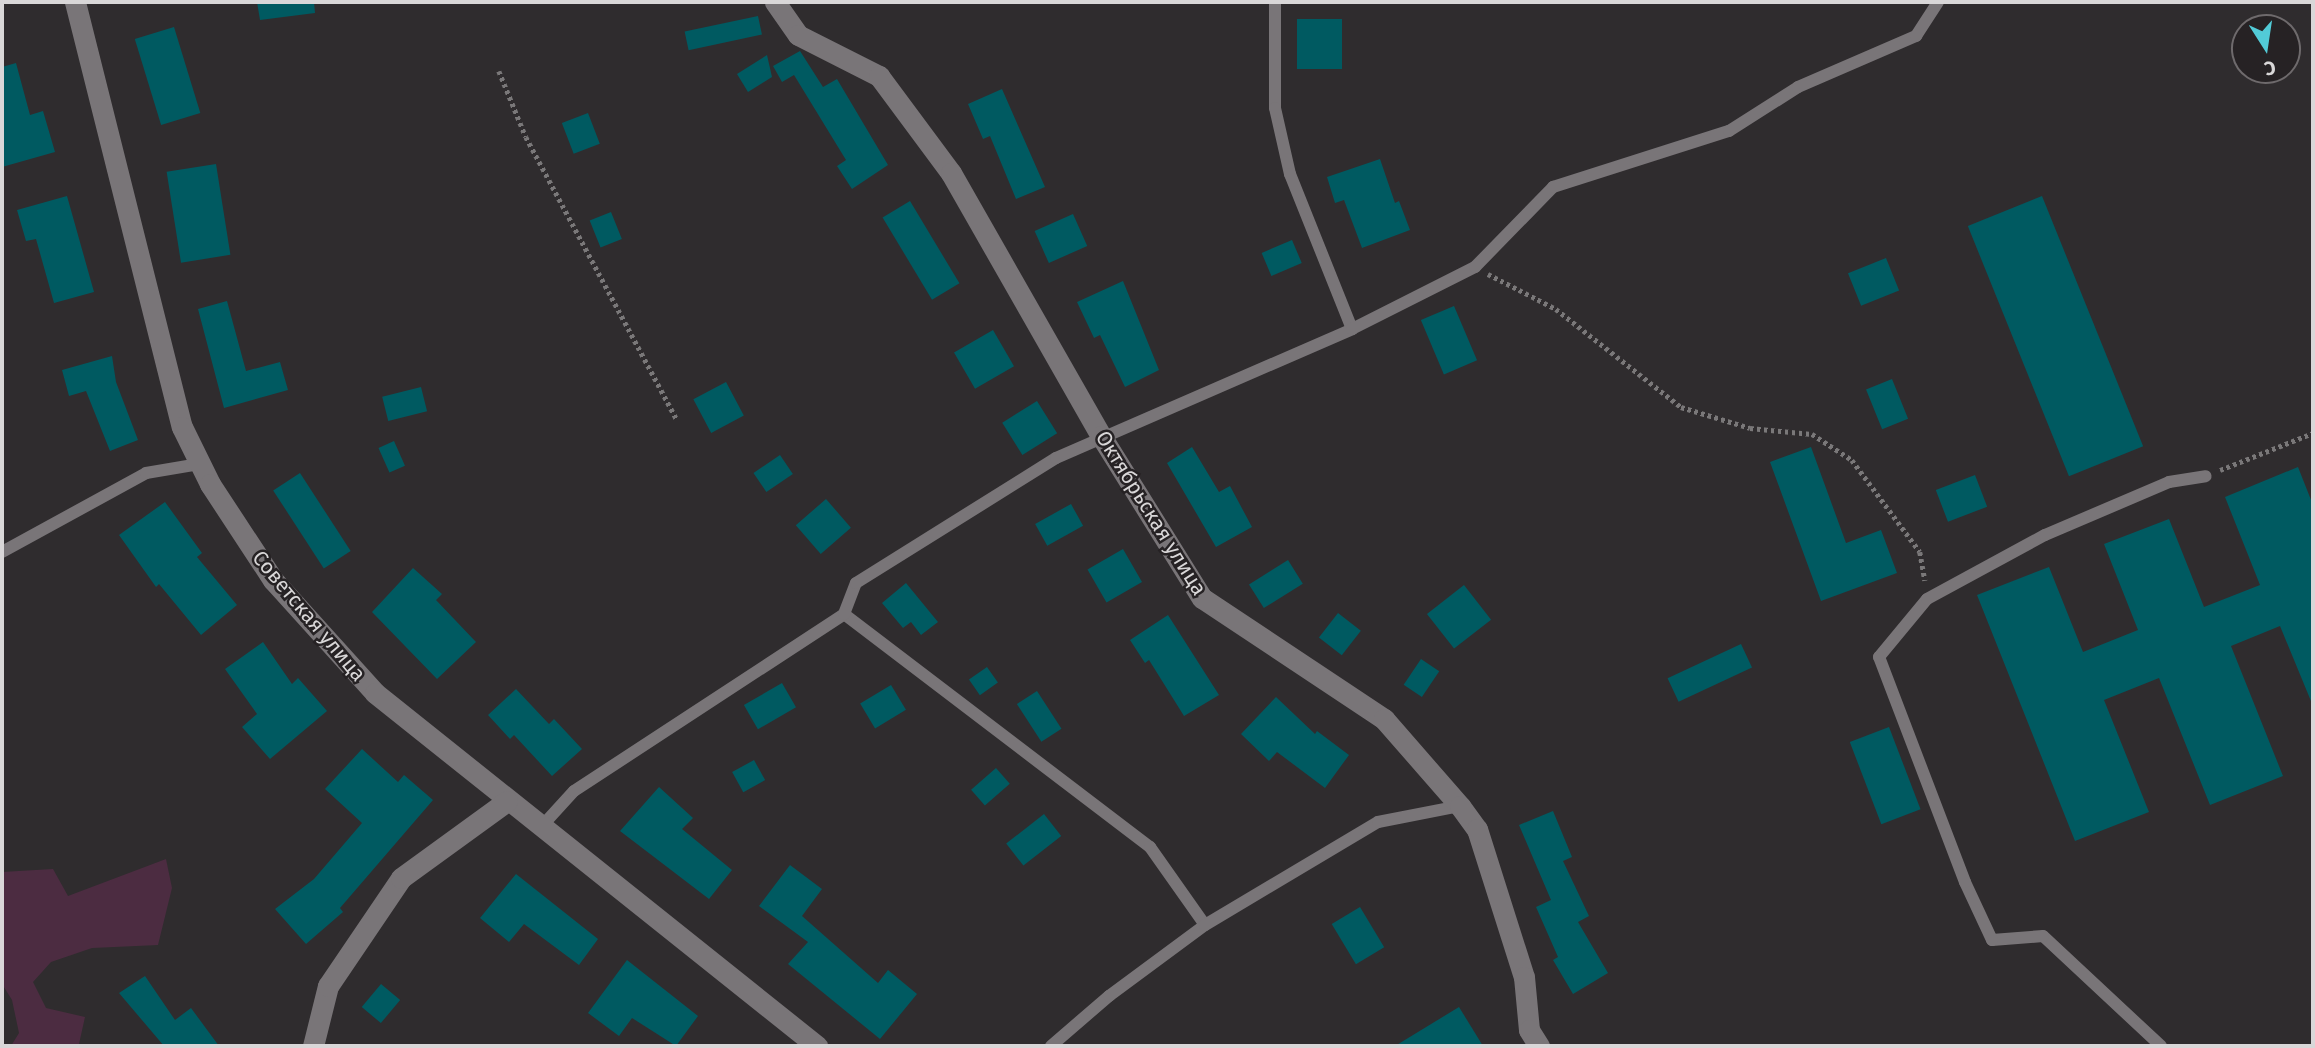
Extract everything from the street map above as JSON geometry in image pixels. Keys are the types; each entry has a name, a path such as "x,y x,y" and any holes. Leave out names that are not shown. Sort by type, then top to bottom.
{"street":[{"name":"Советская улица","path":"75,2 182,427 199,464 273,580 375,693 817,1046"},
{"name":"Октябрьская улица","path":"775,2 798,35 879,76 951,173 1101,436 1202,598 1384,719 1460,806 1476,829 1524,977 1529,1030 1539,1046"},
{"path":"313,1046 328,986 401,878 507,801"}],"lane":[{"path":"1275,2 1275,108 1290,174 1352,329"},
{"path":"542,826 574,791 844,614 856,583 1056,458 1101,436 1144,422 1352,329 1475,267 1553,187 1729,131 1798,86 1916,36 1938,2"},
{"path":"2,552 146,473 199,464"},
{"path":"2161,1046 2043,936 1992,940 1965,882 1879,657 1927,599 2045,535 2169,482 2206,476"},
{"path":"844,614 1150,847 1205,925"},
{"path":"1051,1046 1109,996 1205,925 1378,822 1460,806"}],"path":[{"path":"499,71 526,137 676,418"},
{"path":"1475,267 1556,309 1681,407 1750,428 1812,434 1852,460 1920,552 1927,599"},
{"path":"2206,476 2313,433"}],"shaded area":[{"path":"166,859 172,888 158,945 92,948 51,962 33,982 46,1008 85,1017 79,1044 11,1046 19,1033 12,1000 2,984 2,872 53,869 68,896"}],"building":[{"path":"257,2 314,2 315,13 260,20"},
{"path":"758,16 762,35 689,50 685,32"},
{"path":"1297,19 1342,19 1342,69 1297,69"},
{"path":"174,27 200,113 161,125 135,39"},
{"path":"800,51 823,87 837,79 888,165 852,189 837,166 846,160 794,75 782,82 773,66"},
{"path":"767,55 772,77 748,92 737,74"},
{"path":"16,63 30,115 43,111 55,152 2,167 2,67"},
{"path":"1002,89 1045,187 1016,199 990,136 983,139 968,104"},
{"path":"588,113 600,144 574,154 562,123"},
{"path":"1380,159 1395,203 1399,201 1410,230 1362,248 1344,200 1335,203 1327,177"},
{"path":"216,164 230,255 181,263 167,172"},
{"path":"67,196 94,292 54,303 36,239 26,241 17,210"},
{"path":"2042,196 2143,446 2069,476 1968,226"},
{"path":"910,201 959,283 932,300 883,217"},
{"path":"611,212 622,239 601,248 590,221"},
{"path":"1073,214 1087,246 1049,263 1035,231"},
{"path":"1292,240 1302,263 1271,276 1262,253"},
{"path":"1886,258 1899,290 1861,306 1848,273"},
{"path":"1123,281 1159,370 1125,387 1100,335 1094,338 1077,302"},
{"path":"227,301 246,371 280,362 288,390 224,408 198,309"},
{"path":"1454,306 1477,360 1444,374 1421,320"},
{"path":"993,330 1014,366 975,389 954,352"},
{"path":"112,356 116,382 138,440 110,451 86,391 69,396 62,370"},
{"path":"1892,379 1908,419 1882,429 1866,389"},
{"path":"726,382 744,416 711,433 693,399"},
{"path":"421,387 427,411 388,421 382,397"},
{"path":"1037,401 1057,433 1022,455 1002,423"},
{"path":"394,441 405,466 389,473 378,448"},
{"path":"1192,447 1219,492 1230,486 1252,527 1216,547 1167,463"},
{"path":"1811,447 1846,543 1881,530 1897,573 1821,601 1770,462"},
{"path":"780,455 793,474 766,492 753,473"},
{"path":"2298,467 2313,505 2313,706 2280,626 2231,646 2283,776 2210,805 2159,678 2104,700 2149,812 2075,841 1977,595 2049,567 2083,652 2138,630 2104,544 2169,519 2204,607 2260,585 2225,497"},
{"path":"300,473 351,551 324,568 273,490"},
{"path":"1975,475 1987,507 1948,522 1936,490"},
{"path":"826,499 851,528 821,554 796,525"},
{"path":"165,502 202,553 197,557 237,605 201,635 159,584 156,587 119,535"},
{"path":"1071,504 1083,526 1047,546 1035,524"},
{"path":"1123,549 1142,582 1106,602 1087,570"},
{"path":"1288,560 1303,584 1264,608 1249,584"},
{"path":"413,568 442,594 436,600 476,642 437,679 372,612"},
{"path":"906,583 938,622 921,635 911,622 903,628 882,603"},
{"path":"1464,585 1491,620 1454,649 1427,614"},
{"path":"1338,613 1361,631 1342,655 1319,637"},
{"path":"1168,615 1219,695 1184,716 1149,660 1145,663 1130,640"},
{"path":"263,642 292,684 298,678 327,711 270,759 242,727 257,714 225,669"},
{"path":"1741,644 1752,668 1679,702 1668,678"},
{"path":"1421,659 1439,671 1422,697 1404,685"},
{"path":"987,667 998,683 980,695 969,680"},
{"path":"782,683 796,707 758,729 744,705"},
{"path":"891,685 906,710 875,728 860,704"},
{"path":"516,689 549,724 554,719 582,749 552,776 514,735 510,739 488,715"},
{"path":"1037,691 1062,729 1041,742 1017,704"},
{"path":"1276,697 1315,734 1317,731 1349,755 1325,788 1277,752 1269,761 1241,734"},
{"path":"1889,727 1921,809 1881,824 1850,742"},
{"path":"362,749 398,782 404,775 433,800 340,908 343,912 306,944 275,909 314,879 362,823 325,789"},
{"path":"754,760 765,780 743,792 732,772"},
{"path":"996,768 1010,784 985,805 971,790"},
{"path":"659,787 693,818 682,829 732,870 709,899 620,831"},
{"path":"1553,811 1572,857 1563,861 1589,916 1578,922 1608,973 1573,994 1553,960 1558,957 1536,907 1551,900 1519,825"},
{"path":"1044,814 1061,836 1023,866 1006,844"},
{"path":"790,865 822,889 802,916 878,983 888,970 917,994 880,1039 788,964 808,942 759,906"},
{"path":"516,874 598,939 579,965 524,924 509,942 480,918"},
{"path":"1360,907 1384,947 1356,964 1332,924"},
{"path":"627,960 698,1016 676,1046 632,1018 619,1036 588,1013"},
{"path":"145,976 175,1020 191,1008 219,1046 164,1046 119,993"},
{"path":"381,984 400,1000 381,1023 362,1007"},
{"path":"1459,1007 1483,1046 1395,1046"}]}
